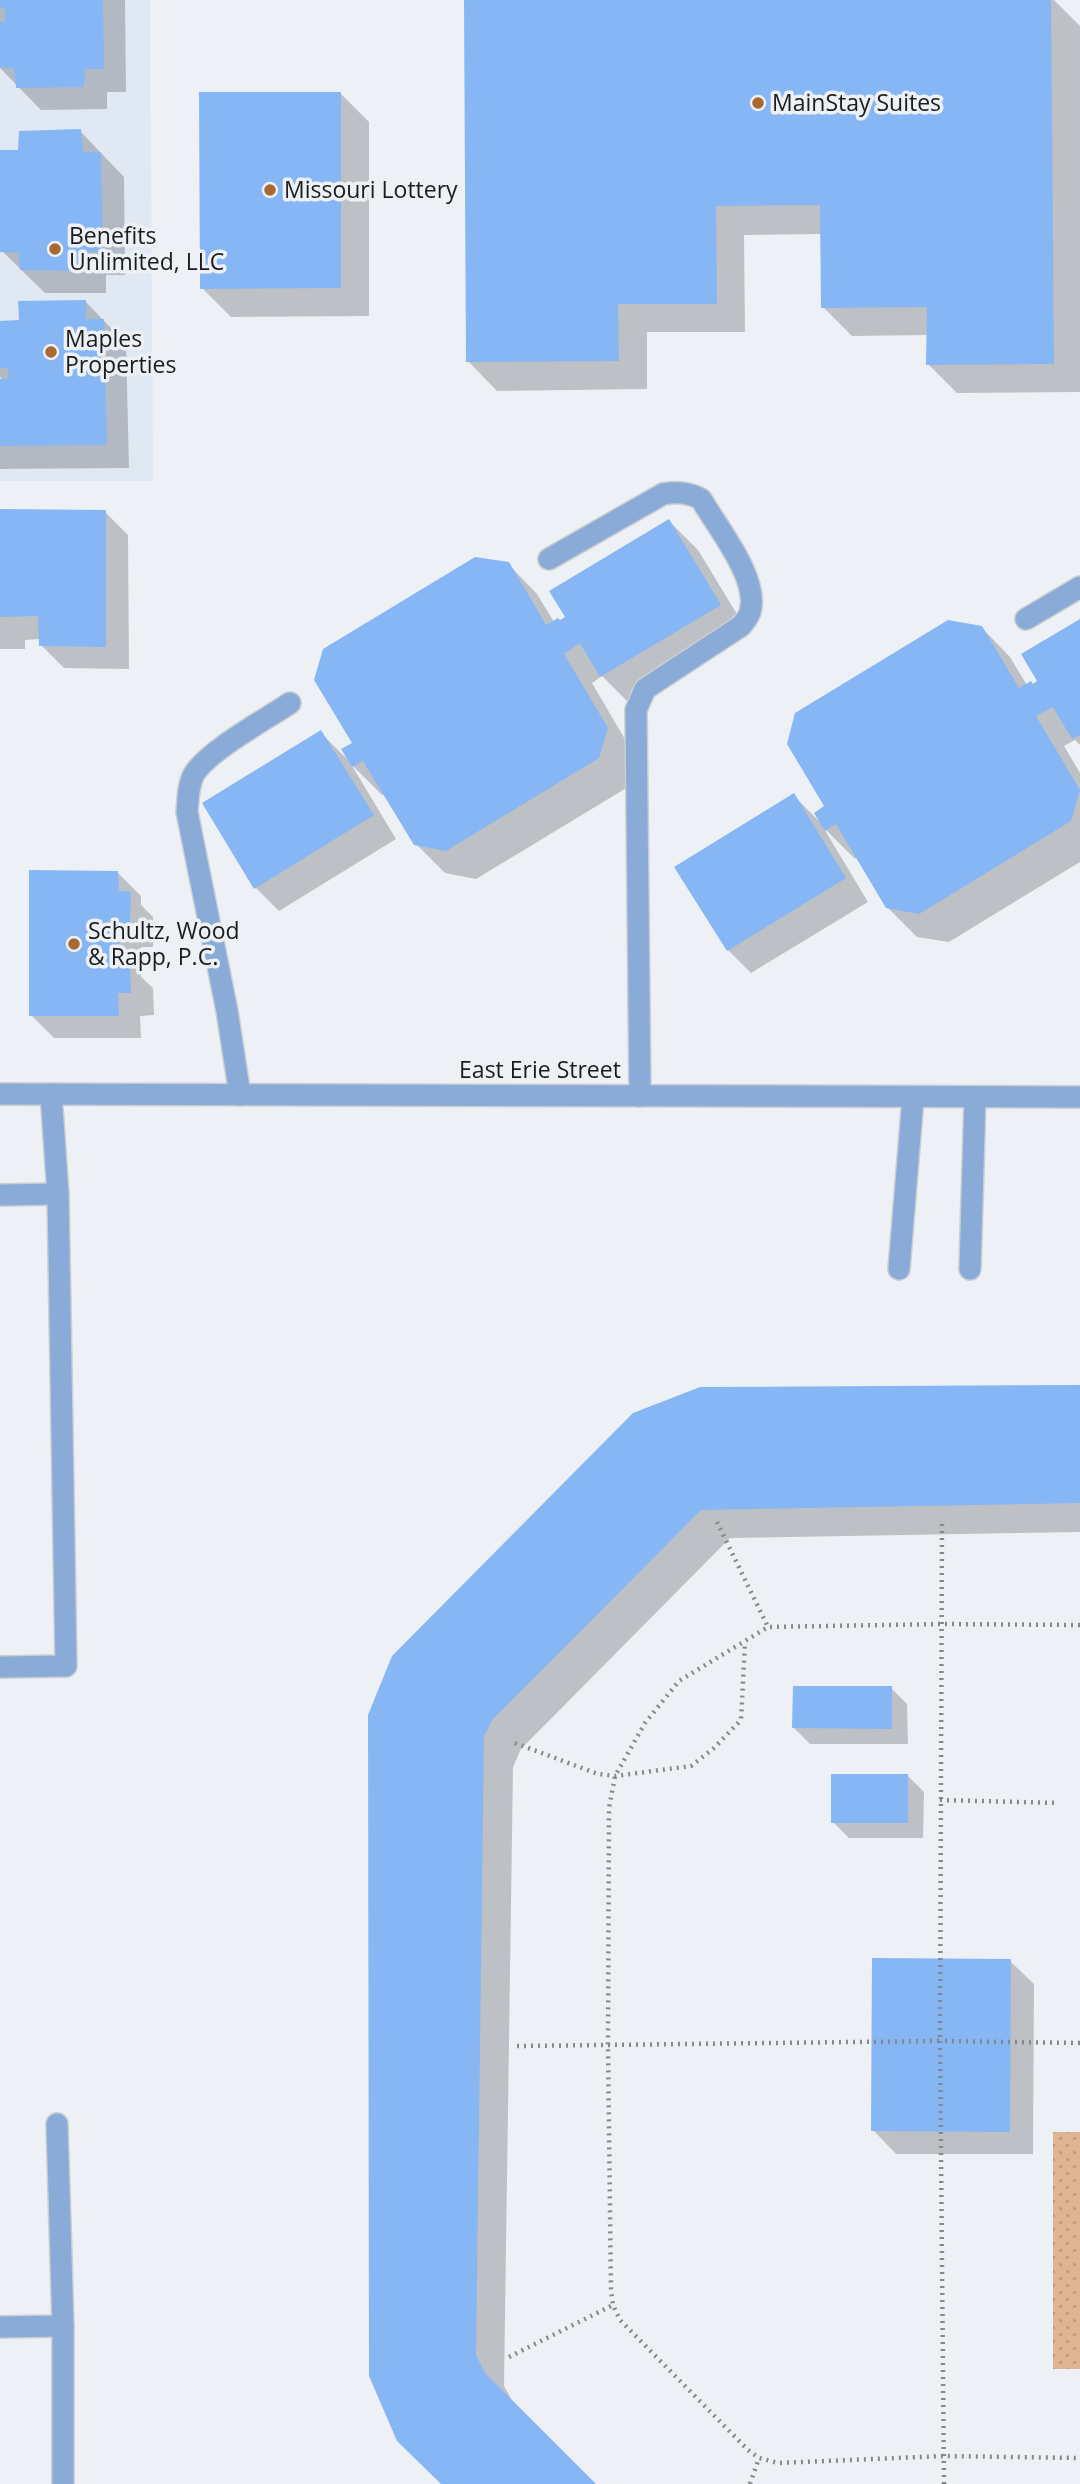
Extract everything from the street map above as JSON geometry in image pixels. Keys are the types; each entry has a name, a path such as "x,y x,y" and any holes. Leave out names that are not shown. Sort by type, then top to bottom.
{"street":[{"path":"549,559 663,494 676,492 701,499 746,574 751,596 750,613 741,626 645,689 636,710 640,1096"},
{"path":"1026,619 1080,587"},
{"path":"240,1095 227,1011 187,811 194,775 210,757 290,703"},
{"name":"East Erie Street","path":"0,1094 1080,1097"},
{"path":"0,1667 66,1666 58,1194 51,1094"},
{"path":"899,1269 913,1098"},
{"path":"970,1269 975,1098"},
{"path":"0,1195 58,1194"},
{"path":"57,2124 63,2326 63,2484"},
{"path":"0,2327 63,2326"}],"path":[{"path":"717,1522 768,1627"},
{"path":"942,1523 940,2041 944,2484"},
{"path":"1080,1625 768,1627 679,1681 645,1723 615,1776 609,1808 608,2046 613,2305 620,2320 748,2450 759,2458 778,2463 944,2456 1080,2458"},
{"path":"515,1742 598,1774 615,1776 691,1766 714,1748 741,1720 745,1642"},
{"path":"940,1800 1059,1803"},
{"path":"517,2046 940,2041 1080,2043"},
{"path":"509,2357 613,2305"},
{"path":"750,2484 759,2458"}],"shaded area":[{"path":"0,0 150,0 153,481 0,481"},
{"path":"1053,2132 1080,2132 1080,2369 1053,2369"}],"building":[{"path":"0,0 103,0 104,69 85,69 84,87 16,88 14,69 0,67 0,22 5,22 5,8 0,8"},
{"name":"MainStay Suites","path":"464,0 1051,0 1054,364 926,365 927,307 821,308 820,205 716,206 717,304 618,304 619,361 466,362"},
{"name":"Missouri Lottery","path":"199,92 341,92 341,288 200,289"},
{"path":"81,129 83,152 101,152 103,252 84,252 83,271 20,270 19,253 0,252 0,150 18,150 19,131"},
{"path":"86,300 86,319 104,319 107,445 0,446 0,379 9,379 8,368 0,368 0,321 19,320 18,301"},
{"path":"0,509 106,510 106,647 39,646 38,616 0,617"},
{"path":"669,519 721,605 600,677 580,643 564,654 608,728 599,758 446,851 414,845 363,761 352,767 341,749 352,743 314,680 323,649 475,557 509,562 546,625 558,618 560,620 565,617 549,591"},
{"path":"1080,619 1080,735 1072,739 1053,707 1036,716 1080,790 1071,821 919,914 886,908 836,824 825,831 814,813 824,806 787,744 795,713 948,620 982,626 1019,688 1031,681 1033,684 1037,681 1021,654"},
{"path":"321,730 374,815 254,889 202,803"},
{"path":"794,793 846,878 727,951 674,867"},
{"name":"Schultz, Wood & Rapp, P.C.","path":"29,870 118,871 119,891 131,892 130,925 119,925 119,963 130,963 131,993 118,993 119,1016 29,1016"},
{"path":"1080,1385 1080,1503 701,1510 492,1720 484,1737 476,2355 485,2373 596,2484 441,2484 397,2441 369,2376 368,1715 392,1656 633,1413 700,1387"},
{"path":"793,1686 892,1686 892,1729 792,1728"},
{"path":"831,1774 908,1774 908,1823 831,1823"},
{"path":"872,1958 1011,1959 1010,2132 871,2131"}],"place":[{"name":"MainStay Suites","path":"758,103"},
{"name":"Missouri Lottery","path":"270,190"},
{"name":"Benefits Unlimited, LLC","path":"55,249"},
{"name":"Maples Properties","path":"51,352"},
{"name":"Schultz, Wood & Rapp, P.C.","path":"74,944"}]}
